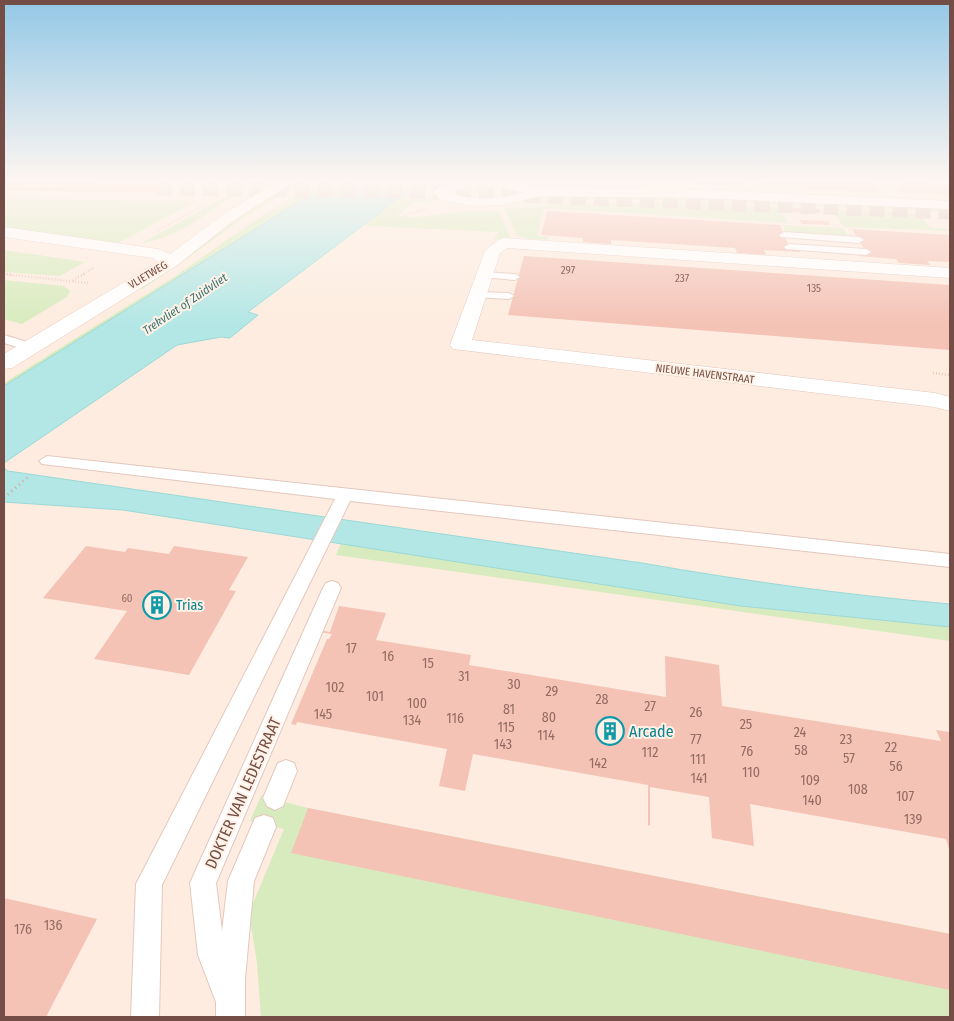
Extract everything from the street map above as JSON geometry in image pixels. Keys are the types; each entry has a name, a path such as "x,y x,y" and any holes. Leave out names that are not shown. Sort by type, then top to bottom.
{"street":[{"name":"VLIETWEG","path":"4,363 13,344 142,265 164,258 198,229"},
{"name":"VLIETWEG","path":"13,344 164,258 211,229"},
{"path":"4,232 164,258"},
{"path":"478,295 493,251 504,243 950,273"},
{"path":"4,244 142,265"},
{"name":"NIEUWE HAVENSTRAAT","path":"478,295 460,345 935,400 950,404"}],"lane":[{"path":"784,235 859,240"},
{"path":"821,237 835,265"},
{"path":"789,247 866,252"},
{"path":"484,275 515,277"},
{"path":"478,295 509,296"},
{"path":"47,461 950,561"},
{"path":"145,1017 149,884 345,495"},
{"name":"DOKTER VAN LEDESTRAAT","path":"230,1011 212,955 203,884 332,588"},
{"path":"275,798 286,771"},
{"path":"230,1011 231,979 241,881 264,827"}],"path":[{"path":"4,274 79,282"},
{"path":"4,498 47,461"}],"green space":[{"path":"16,229 145,229 118,243"},
{"path":"168,229 183,229 158,239 142,243"},
{"path":"223,229 228,229 177,266 142,289 138,288"},
{"path":"243,229 256,229 4,386 4,383 174,277"},
{"path":"424,229 507,229 512,241 494,239 499,232"},
{"path":"514,229 540,229 538,236 548,237 547,240 524,238 517,235"},
{"path":"784,229 843,229 848,237 786,233"},
{"path":"888,229 943,229 949,229 950,231"},
{"path":"4,250 85,262 60,276 4,272"},
{"path":"4,280 64,286 70,291 67,297 22,324 4,319"},
{"path":"341,543 741,606 950,627 950,641 336,555"},
{"path":"261,796 308,808 950,934 950,1017 261,1017 257,963 249,913 284,829 250,821"}],"water":[{"name":"Trekvliet of Zuidvliet","path":"256,229 359,229 248,312 258,315 230,338 221,337 177,345 4,463 4,386"},
{"path":"4,468 8,471 642,563 757,582 950,604 950,627 741,606 123,510 4,502"}],"building":[{"path":"543,229 782,229 790,249 799,249 800,252 764,250 766,255 737,253 735,248 611,240 611,244 583,242 583,238 541,235"},
{"path":"852,229 950,235 950,262 927,261 930,265 899,263 896,259 859,256 858,253 867,254"},
{"path":"524,256 950,285 950,350 508,315"},
{"name":"Trias","path":"86,546 125,552 128,548 169,554 174,546 248,557 229,590 236,591 189,675 94,659 127,611 43,598"},
{"name":"Arcade","path":"339,606 386,613 376,640 471,655 469,665 666,697 665,656 719,665 722,706 941,741 936,730 950,732 950,852 946,839 750,804 754,846 712,838 709,797 650,787 650,826 648,825 648,785 473,754 465,791 439,786 447,749 297,722 296,725 291,724 327,639 332,634 318,632 319,630 330,632"},
{"path":"308,808 950,934 950,990 291,853"},
{"path":"4,898 97,919 46,1017 4,1017"}],"place":[{"name":"Trias","path":"157,605"},
{"name":"Arcade","path":"610,731"}]}
